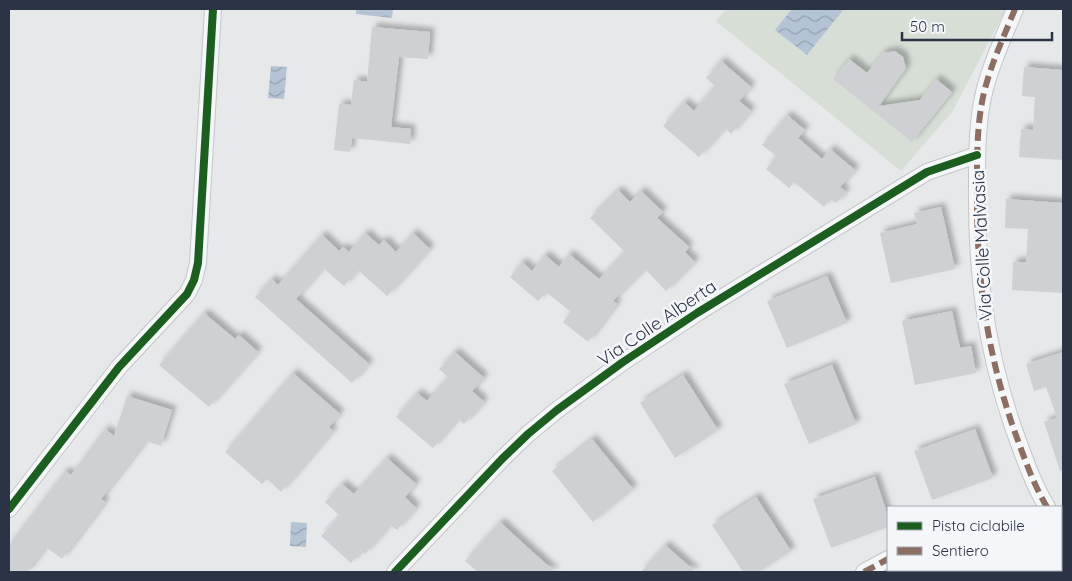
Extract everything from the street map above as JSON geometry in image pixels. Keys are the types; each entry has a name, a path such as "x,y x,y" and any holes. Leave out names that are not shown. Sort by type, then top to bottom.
{"street":[{"path":"9,508 119,367 187,294 194,280 198,263 213,9"},
{"name":"Via Colle Malvasia","path":"1015,9 993,65 982,102 977,155 978,250 987,333 1004,400 1018,442 1047,506"},
{"name":"Via Colle Alberta","path":"395,572 522,440 557,410 697,313 927,172 977,155"},
{"path":"864,572 887,560"}],"shaded area":[{"path":"726,9 1006,9 952,112 901,171 716,21"}],"water":[{"path":"356,9 393,9 392,18 356,14"},
{"path":"792,9 844,9 807,55 775,30"},
{"path":"271,66 287,67 284,99 268,98"},
{"path":"291,522 307,523 306,547 290,546"}],"building":[{"path":"372,27 430,32 428,59 399,57 391,127 411,129 410,144 352,138 350,152 334,150 339,104 351,105 354,80 367,82"},
{"path":"895,51 903,57 906,68 879,106 920,100 936,79 952,92 912,142 833,79 849,59 867,73 883,53"},
{"path":"721,61 751,87 739,101 751,111 731,134 725,128 699,157 663,126 684,102 694,111 715,86 706,78"},
{"path":"1024,67 1063,70 1063,160 1019,157 1021,129 1033,130 1035,97 1022,96"},
{"path":"787,115 805,130 798,138 822,159 830,149 855,170 840,187 846,192 836,203 830,199 824,207 794,182 789,188 766,169 776,156 762,145"},
{"path":"618,190 630,202 641,191 663,212 657,218 689,247 685,252 695,262 666,291 645,269 613,301 617,304 588,342 563,322 571,312 546,292 538,301 510,277 522,262 532,271 545,255 559,267 569,254 599,279 625,252 590,218"},
{"path":"1006,199 1063,203 1063,293 1012,290 1013,262 1026,262 1028,229 1005,228"},
{"path":"941,207 955,269 891,283 880,233 917,224 914,213"},
{"path":"365,233 379,245 384,240 396,252 413,233 430,249 387,296 358,270 344,286 323,268 296,299 369,364 352,383 255,297 272,279 278,285 322,235 339,251 343,247 349,252"},
{"path":"827,276 847,323 787,348 767,301"},
{"path":"952,311 960,348 971,346 976,373 915,385 902,321"},
{"path":"204,313 235,339 239,335 258,352 209,407 159,365"},
{"path":"455,352 484,378 472,391 484,402 464,424 458,419 433,448 396,417 417,393 427,401 448,377 439,369"},
{"path":"1063,352 1063,470 1060,471 1044,422 1057,418 1046,387 1034,391 1026,364"},
{"path":"832,365 856,424 809,444 784,384"},
{"path":"293,373 340,414 329,427 333,431 281,492 267,479 262,484 225,452"},
{"path":"683,375 718,430 675,458 640,403"},
{"path":"127,396 172,410 161,446 146,441 101,499 105,502 62,559 46,547 27,572 9,572 9,545 65,471 71,475 105,429 114,436"},
{"path":"975,429 993,478 932,500 914,451"},
{"path":"592,439 633,489 593,522 552,471"},
{"path":"387,458 416,484 405,497 416,508 397,530 390,525 365,554 361,551 351,563 321,536 340,516 325,502 342,484 354,494"},
{"path":"875,477 887,513 887,527 831,548 813,499"},
{"path":"756,497 791,551 759,572 743,572 712,525"},
{"path":"500,522 555,572 478,572 465,561"},
{"path":"665,545 696,572 641,572"}],"marked path":[{"path":"1015,9 992,66 980,112 977,164 978,248 984,308 995,367 1020,447 1032,478 1046,506"},
{"path":"864,572 887,560"}],"cycle path":[{"path":"9,509 119,367 187,294 194,280 198,263 213,9"},
{"path":"395,572 528,434 557,410 623,362 697,313 927,172 977,155"}]}
